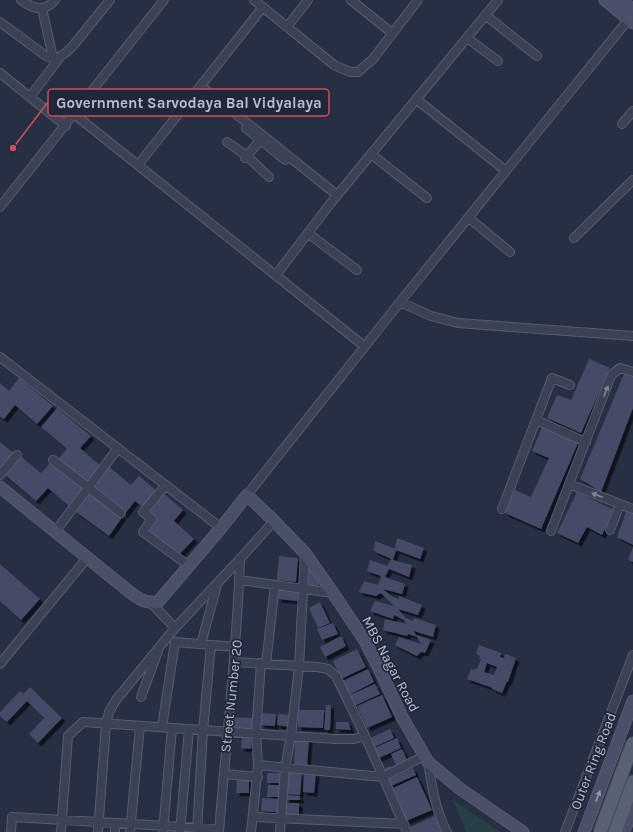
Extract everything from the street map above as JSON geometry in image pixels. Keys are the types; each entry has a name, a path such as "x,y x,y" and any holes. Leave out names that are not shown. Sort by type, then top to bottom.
{"main road":[{"path":"600,832 633,743"},
{"path":"615,832 633,782"}],"street":[{"path":"21,0 33,8 51,6 56,0"},
{"path":"30,97 57,58 72,47 110,0"},
{"path":"0,207 66,126 164,0"},
{"path":"254,0 334,64 350,72 358,72 373,60 418,0"},
{"path":"287,27 308,0"},
{"path":"351,0 392,33"},
{"path":"276,275 370,154 498,0"},
{"path":"151,603 158,602 221,528 364,346 469,218 629,10 605,0"},
{"path":"138,165 263,7"},
{"path":"42,8 57,58"},
{"path":"485,16 537,56"},
{"path":"0,22 38,51 46,56 57,58"},
{"path":"467,38 498,61"},
{"path":"0,73 66,126"},
{"path":"201,86 262,138 285,160"},
{"path":"416,99 506,171"},
{"path":"622,124 633,111"},
{"path":"74,114 364,346"},
{"path":"237,121 262,138 337,195"},
{"path":"246,157 262,138"},
{"path":"227,142 269,177"},
{"path":"370,154 427,198"},
{"path":"574,238 633,180"},
{"path":"469,218 510,252"},
{"path":"308,234 357,270"},
{"path":"400,302 432,316 458,323 633,336"},
{"path":"0,357 221,528"},
{"path":"551,531 611,376 620,368 633,372"},
{"path":"502,509 552,378 570,385"},
{"path":"536,420 586,442"},
{"path":"55,532 118,448"},
{"path":"0,475 17,455"},
{"path":"53,460 121,513"},
{"path":"569,484 633,509"},
{"path":"166,485 143,512 152,520 143,532 189,566"},
{"path":"0,488 137,597 151,603 175,628"},
{"name":"MBS Nagar Road","path":"247,494 305,553 333,593 365,641 402,717 426,759 465,792 524,832"},
{"path":"610,530 620,504"},
{"path":"98,832 106,724 109,712 116,700 175,628 274,521"},
{"path":"280,832 285,768 291,736 299,666 305,553"},
{"path":"0,664 87,558"},
{"name":"Street Number 20","path":"219,831 227,731 235,662 240,559"},
{"path":"240,580 333,593"},
{"path":"201,644 218,583"},
{"path":"251,832 258,777 256,733 263,664 275,584"},
{"path":"162,727 175,642 236,647"},
{"path":"141,697 161,645"},
{"path":"197,830 203,730 211,645"},
{"path":"565,832 633,655"},
{"path":"235,662 323,668 336,676 365,736 406,828 253,817"},
{"name":"Outer Ring Road","path":"584,832 633,701"},
{"path":"61,832 68,736 84,722 336,739 354,739 365,736"},
{"path":"130,828 140,726"},
{"path":"164,829 172,728"},
{"path":"181,830 189,729"},
{"path":"612,756 633,765"},
{"path":"258,765 383,777 426,759 438,814 447,832"},
{"path":"224,774 258,777"},
{"path":"624,832 633,807"},
{"path":"11,832 12,817 115,823 130,828 219,831"},
{"path":"115,823 115,832"}],"shaded area":[{"path":"453,800 500,832 466,832"}],"building":[{"path":"589,359 610,368 581,433 547,418 557,395 571,400"},
{"path":"624,374 633,377 633,408 601,492 580,479"},
{"path":"19,378 53,406 37,424 15,405 4,419 0,416 0,383 9,391"},
{"path":"57,408 91,436 80,448 103,468 87,486 57,460 67,449 41,427"},
{"path":"542,427 578,443 541,529 505,513 515,490 531,497 549,458 532,451"},
{"path":"0,442 16,455 0,469"},
{"path":"19,455 41,473 52,461 85,489 70,507 48,488 36,501 3,473"},
{"path":"108,466 131,485 139,476 158,492 144,508 135,501 124,515 90,486"},
{"path":"90,492 123,516 109,536 76,512"},
{"path":"577,492 614,510 602,535 587,527 578,543 557,533"},
{"path":"163,493 183,510 174,521 194,539 178,556 149,530 156,521 146,512"},
{"path":"627,509 633,512 633,545 617,537"},
{"path":"397,538 424,548 420,559 396,550 393,560 412,565 409,577 389,569 385,577 405,584 402,594 383,589 391,596 399,599 399,596 422,605 418,615 398,609 406,618 413,621 414,618 436,625 433,637 414,631 416,635 431,640 425,653 421,652 417,656 395,645 399,637 421,644 417,637 383,630 385,619 406,624 404,620 394,615 393,619 370,611 375,601 394,606 381,593 376,596 359,592 364,581 378,585 381,576 367,571 370,560 387,566 391,559 374,551 375,541 395,549"},
{"path":"633,547 633,562 628,560"},
{"path":"279,556 298,558 296,582 277,580"},
{"path":"0,564 40,599 21,620 0,601"},
{"path":"305,569 316,569 319,587 304,587"},
{"path":"279,590 299,592 297,601 278,599"},
{"path":"320,602 330,623 318,628 309,608"},
{"path":"333,623 338,634 322,640 317,629"},
{"path":"341,636 346,646 325,657 320,647"},
{"path":"479,645 501,653 500,657 504,658 505,654 516,658 508,682 507,681 502,693 492,689 493,688 467,679 471,669 477,669 481,659 479,659 480,656 476,654","holes":["487,663 497,667 494,675 484,672"]},
{"path":"357,649 366,667 341,679 333,661"},
{"path":"368,669 374,682 349,695 343,681"},
{"path":"375,684 380,694 354,706 350,695"},
{"path":"30,687 62,718 38,743 29,734 44,718 27,701 7,722 0,716 0,712 20,691 23,694"},
{"path":"382,695 392,717 367,728 357,706"},
{"path":"326,705 331,705 330,730 324,730"},
{"path":"298,710 324,710 323,728 298,727"},
{"path":"262,713 276,714 275,726 261,725"},
{"path":"278,714 291,715 290,727 277,725"},
{"path":"229,717 256,718 255,732 229,730"},
{"path":"336,722 348,722 351,730 336,729"},
{"path":"390,729 394,738 372,748 368,739"},
{"path":"242,735 252,735 251,749 241,748"},
{"path":"295,738 309,739 307,767 294,766"},
{"path":"397,738 401,748 377,759 372,749"},
{"path":"402,749 407,760 396,765 391,754"},
{"path":"390,766 393,771 385,774 383,770"},
{"path":"413,768 416,775 391,786 388,780"},
{"path":"287,772 302,773 300,795 286,794"},
{"path":"304,772 316,773 314,793 303,792"},
{"path":"267,773 280,773 280,783 267,783"},
{"path":"417,777 432,810 406,821 391,789"},
{"path":"237,779 249,779 249,793 236,793"},
{"path":"268,785 279,785 279,797 267,797"},
{"path":"286,795 300,796 300,800 286,800"},
{"path":"262,798 278,799 277,812 261,811"},
{"path":"285,803 299,803 299,815 285,815"},
{"path":"434,816 442,832 410,832 408,828"}],"place":[{"name":"Government Sarvodaya Bal Vidyalaya","path":"13,148"}]}
